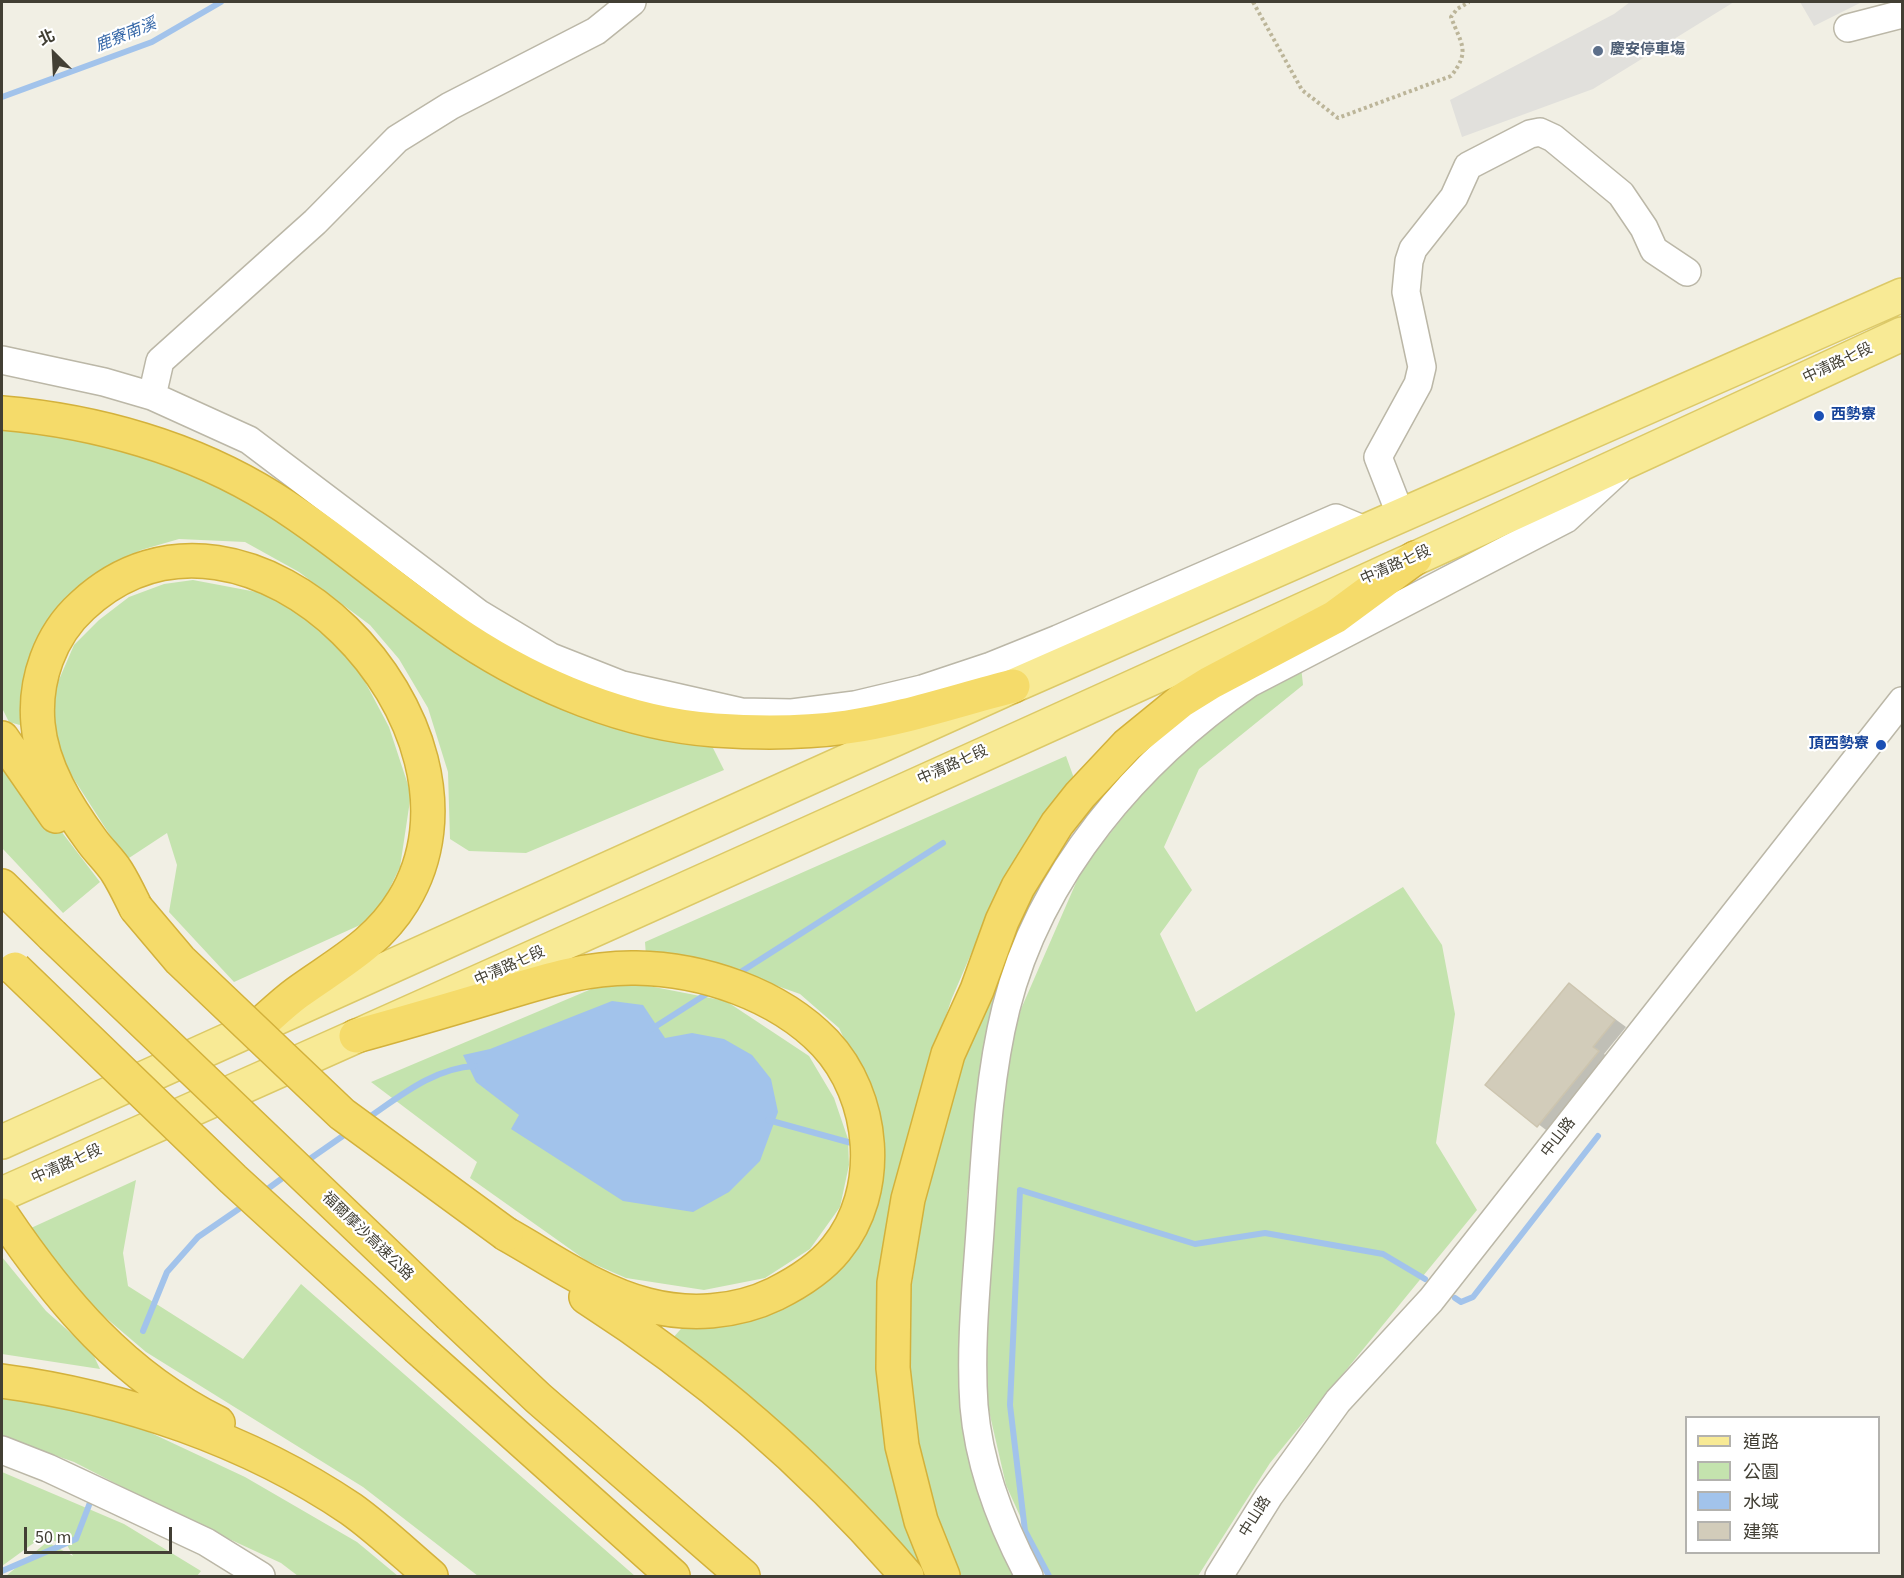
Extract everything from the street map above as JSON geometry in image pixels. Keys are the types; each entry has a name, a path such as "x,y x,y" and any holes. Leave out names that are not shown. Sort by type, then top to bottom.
{"highway":[{"path":"2,413 112,431 162,446 223,471 280,504 496,658 583,699 650,720 713,730 779,732 847,727 1013,686"},
{"path":"943,1576 921,1521 902,1446 893,1368 894,1283 908,1199 948,1054 977,990 1002,921 1018,887 1057,824 1080,795 1127,745 1181,701 1210,682 1335,617 1415,558"},
{"path":"135,908 117,872 92,840 46,762 38,723 38,694 44,668 68,620 92,597 122,578 140,570 176,561 214,561 240,567 265,576 308,599 342,626 371,658 395,696 414,738 424,773 428,815 422,856 415,878 393,916 362,949 296,994 254,1030"},
{"path":"2,738 87,858 180,960 342,1114 506,1234 557,1279 628,1324 694,1372 773,1440 851,1514 907,1576"},
{"name":"福爾摩沙高速公路","path":"2,885 538,1398 743,1576"},
{"path":"8,962 233,1179 673,1576"},
{"path":"356,1036 545,979 614,968 664,970 714,980 741,989 792,1016 826,1044 851,1080 862,1111 868,1144 866,1177 858,1209 837,1249 789,1287 770,1296 750,1303 709,1311 688,1311 646,1305 589,1282 506,1234"},
{"path":"2,1215 60,1297 115,1352 177,1400 245,1437 282,1468"},
{"path":"2,1381 60,1392 151,1416 239,1448 282,1468 352,1510 432,1576"}],"main road":[{"path":"2,1142 1013,686 1902,295"},
{"name":"中清路七段","path":"2,1194 1415,558 1902,334"}],"street":[{"path":"152,396 160,361 315,222 397,139 450,106 596,31 632,2"},
{"path":"1848,28 1902,14"},
{"path":"1401,516 1378,457 1418,384 1422,367 1406,292 1408,261 1413,249 1454,197 1468,166 1530,134 1540,132 1553,138 1620,194 1644,228 1654,250 1687,272"},
{"path":"2,360 104,382 152,396 249,440 478,613 551,657 622,685 741,712 792,713 855,705 922,689 991,666 1058,639 1336,518 1367,531"},
{"path":"1029,1576 1011,1542 989,1479 975,1408 973,1333 988,1114 1006,1008 1032,937 1048,903 1078,855 1111,809 1162,753 1219,704 1250,683 1566,519 1629,461"},
{"name":"中山路","path":"1220,1576 1269,1496 1338,1401 1431,1300 1902,701"},
{"path":"2,1450 48,1468 206,1542 261,1576"}],"path":[{"path":"1253,2 1302,90 1338,118 1451,76 1463,61 1463,51 1451,17 1457,9 1469,2"}],"green space":[{"path":"2,422 167,462 254,502 711,744 724,770 526,853 469,851 450,839 448,772 428,708 399,659 370,625 299,572 245,542 179,539 141,550 92,577 59,611 27,727 9,722 2,708"},
{"path":"193,580 283,597 353,659 389,727 411,794 400,867 382,904 360,925 234,982 169,912 177,865 167,833 126,860 59,756 51,708 58,682 74,645 99,620 129,597 164,584"},
{"path":"1301,666 1303,685 1199,769 1164,847 1192,890 1160,934 1196,1012 1403,887 1442,945 1455,1014 1436,1143 1477,1210 1270,1463 1198,1576 1047,1576 1006,1485 981,1376 1000,1085 1021,1009 1082,869 1161,769 1229,710"},
{"path":"2,754 100,882 63,913 2,848"},
{"path":"1066,756 1075,781 993,903 952,998 924,1080 905,1156 884,1271 925,1565 914,1570 672,1339 687,1322 786,1301 876,1179 883,1136 862,1076 839,1028 800,994 707,961 646,956 645,942"},
{"path":"1051,858 1054,884 985,1059 967,1196 965,1368 1017,1576 957,1576 928,1501 902,1351 923,1210 957,1078 1010,940"},
{"path":"608,982 649,986 726,1001 809,1056 834,1098 848,1139 849,1165 840,1207 810,1249 765,1278 704,1290 626,1278 587,1261 470,1178 477,1162 371,1082"},
{"path":"136,1180 123,1253 128,1286 243,1359 301,1284 635,1576 478,1576 363,1487 146,1352 72,1289 31,1228"},
{"path":"2,1257 46,1311 92,1352 100,1369 2,1354"},
{"path":"2,1392 134,1425 245,1477 357,1542 398,1576 298,1576 281,1563 175,1514 74,1462 2,1437"},
{"path":"2,1472 124,1524 201,1571 197,1576 6,1576 47,1542 73,1556 67,1545 42,1537 2,1566"}],"shaded area":[{"name":"慶安停車塲","path":"1630,2 1734,2 1593,89 1462,137 1450,100 1614,14"},
{"path":"1800,2 1862,2 1814,26"}],"water":[{"path":"612,1001 643,1005 665,1038 692,1033 724,1039 752,1055 771,1079 778,1112 760,1161 729,1192 693,1212 623,1201 511,1129 519,1115 476,1082 463,1055 490,1049"}],"building":[{"path":"1569,983 1615,1020 1593,1047 1599,1051 1537,1127 1485,1085"}],"waterway":[{"name":"鹿寮南溪","path":"2,97 152,42 221,2"},
{"path":"736,975 943,843"},
{"path":"650,1030 711,991"},
{"path":"365,1120 404,1093 431,1078 445,1072 475,1066"},
{"path":"768,1120 855,1144"},
{"path":"304,1163 350,1131"},
{"path":"1455,1298 1461,1302 1473,1297 1598,1136"},
{"path":"262,1193 288,1174"},
{"path":"1049,1576 1025,1531 1010,1405 1020,1190 1195,1244 1265,1233 1383,1254 1425,1279"},
{"path":"143,1331 167,1272 198,1237 246,1204"},
{"path":"2,1571 76,1539 91,1500"}],"place":[{"name":"慶安停車塲","path":"1598,51"},
{"name":"西勢寮","path":"1819,416"},
{"name":"頂西勢寮","path":"1881,745"}]}
